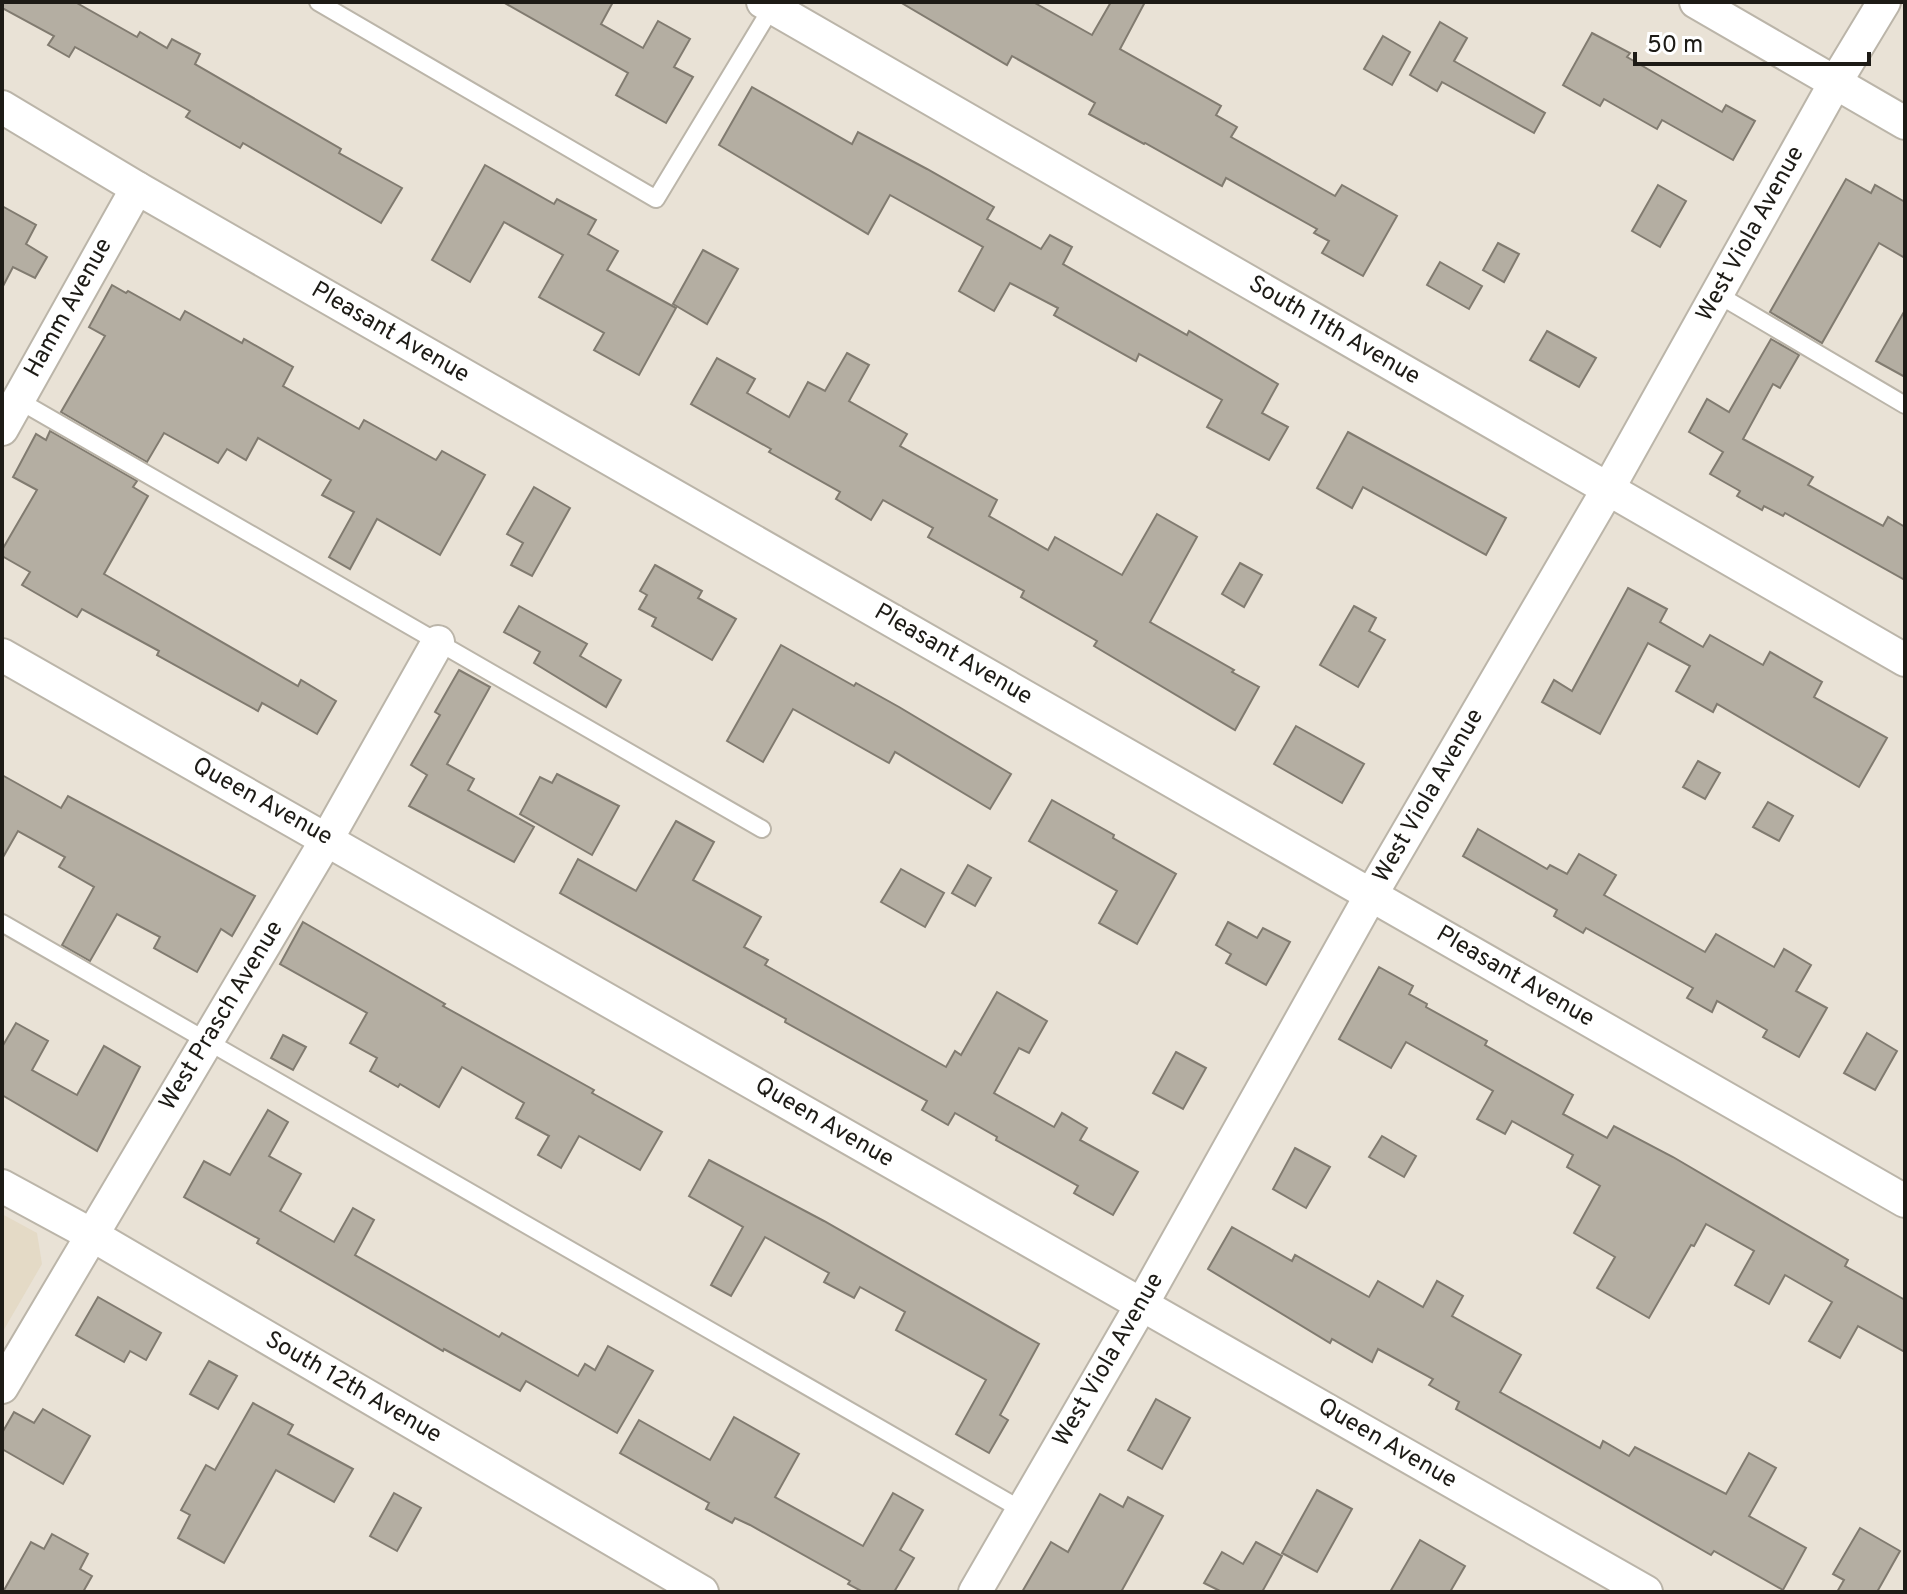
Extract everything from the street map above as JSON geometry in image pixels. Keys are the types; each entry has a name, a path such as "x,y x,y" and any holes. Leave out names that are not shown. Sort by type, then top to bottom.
{"street":[{"path":"1696,2 1905,123"},
{"name":"West Viola Avenue","path":"975,1592 1884,2"},
{"name":"South 11th Avenue","path":"768,4 1905,660"},
{"name":"Pleasant Avenue","path":"2,107 137,188 1905,1201"},
{"name":"Hamm Avenue","path":"2,429 137,188"},
{"name":"West Prasch Avenue","path":"2,1387 327,839 438,642"},
{"name":"Queen Avenue","path":"2,655 1646,1592"},
{"name":"South 12th Avenue","path":"2,1186 92,1235 702,1592"}],"lane":[{"path":"318,2 656,199 768,4"},
{"path":"1717,294 1905,405"},
{"path":"18,400 762,829"},
{"path":"2,923 1022,1510"}],"shaded area":[{"path":"2,1214 37,1233 42,1264 2,1333"}],"building":[{"path":"2,2 75,2 137,37 140,32 167,48 172,39 200,54 195,64 402,188 381,223 243,143 240,148 186,117 190,111 75,47 69,57 48,45 54,36 2,8"},
{"path":"503,2 613,2 601,24 643,48 658,21 690,39 674,67 693,77 666,123 616,95 628,73"},
{"path":"900,2 1033,2 1092,35 1111,2 1145,2 1120,49 1221,106 1216,115 1237,127 1231,137 1335,196 1342,185 1397,216 1363,276 1322,253 1329,241 1314,233 1317,229 1226,178 1222,186 1144,144 1089,114 1095,103 1012,56 1007,65"},
{"path":"1440,22 1467,38 1454,61 1545,113 1534,133 1442,82 1437,91 1410,75"},
{"path":"1592,33 1630,53 1627,57 1722,112 1726,105 1755,121 1733,160 1662,120 1657,129 1604,99 1600,106 1563,85"},
{"path":"1383,36 1410,52 1392,85 1364,69"},
{"path":"752,87 852,144 858,132 927,169 994,207 987,219 1041,249 1050,235 1072,247 1063,264 1187,335 1189,331 1278,384 1262,413 1288,427 1269,460 1207,427 1222,400 1139,354 1136,361 1054,315 1058,308 1010,283 994,311 959,291 983,247 890,195 868,234 719,145"},
{"path":"485,165 554,204 557,199 596,220 588,234 618,251 607,270 676,308 639,375 594,350 604,333 539,297 563,255 504,222 470,282 432,260"},
{"path":"1846,179 1871,193 1875,185 1905,202 1905,258 1879,243 1822,343 1770,312"},
{"path":"1658,185 1686,201 1660,247 1632,231"},
{"path":"2,206 36,225 26,244 47,257 35,278 13,267 2,288"},
{"path":"1498,243 1519,254 1504,282 1483,270"},
{"path":"703,250 738,269 707,324 673,304"},
{"path":"1440,262 1482,286 1469,309 1427,285"},
{"path":"112,285 180,320 185,311 293,367 283,386 359,429 364,420 436,460 442,451 485,475 440,555 377,519 350,569 329,557 354,512 322,495 331,480 258,438 246,460 227,449 218,463 164,433 147,462 61,412 105,336 89,327"},
{"path":"1905,310 1905,377 1876,361"},
{"path":"1547,331 1596,358 1579,387 1530,360"},
{"path":"1771,339 1799,355 1780,388 1773,384 1743,439 1813,477 1808,485 1883,526 1888,517 1905,527 1905,580 1785,513 1783,516 1764,506 1762,510 1737,496 1740,491 1710,474 1723,452 1689,432 1707,399 1729,412"},
{"path":"847,353 869,365 849,401 907,434 900,446 997,500 989,516 1048,550 1055,537 1122,575 1157,514 1197,537 1150,622 1259,687 1235,730 1094,646 1097,641 1021,597 1024,591 928,537 933,528 883,500 871,520 836,499 840,492 691,404 717,358 755,379 747,393 789,417 808,382 825,391"},
{"path":"50,431 137,481 133,487 148,496 104,574 298,686 301,680 336,701 317,734 262,703 258,711 82,609 77,617 22,585 30,572 2,556 2,550 37,490 13,477 36,434 46,440"},
{"path":"1348,432 1506,518 1486,555 1363,487 1352,508 1317,488"},
{"path":"534,487 570,508 532,576 511,565 523,543 507,534"},
{"path":"1240,563 1262,575 1244,607 1222,594"},
{"path":"655,565 702,591 698,598 736,619 712,660 652,626 656,618 639,609 647,595 640,591"},
{"path":"1628,588 1667,609 1660,622 1703,647 1710,635 1763,665 1770,652 1822,682 1814,697 1887,738 1859,787 1717,704 1713,712 1676,691 1690,666 1648,643 1600,734 1542,702 1554,680 1572,691"},
{"path":"519,606 587,644 580,656 621,680 606,707 534,663 540,652 504,632"},
{"path":"1354,606 1376,618 1369,631 1385,640 1358,687 1320,665"},
{"path":"781,645 899,707 1011,774 990,809 895,752 889,763 793,709 763,762 727,741"},
{"path":"459,670 490,687 447,764 474,779 468,790 534,827 514,862 409,806 427,775 411,765 440,715 435,712"},
{"path":"1296,726 1364,764 1342,803 1274,764"},
{"path":"1698,761 1720,773 1705,799 1683,787"},
{"path":"557,774 619,806 592,855 520,814 540,777 552,783"},
{"path":"2,775 61,808 68,796 255,896 232,936 221,929 197,972 154,948 160,937 117,914 90,961 62,945 94,887 59,867 65,857 18,831 2,859"},
{"path":"1052,800 1176,874 1137,944 1099,923 1117,891 1029,841"},
{"path":"1768,802 1793,816 1779,841 1753,827"},
{"path":"676,821 714,842 693,880 761,917 744,947 768,960 765,965 946,1067 955,1051 961,1055 997,992 1047,1021 1029,1053 1019,1048 994,1093 1054,1127 1062,1113 1087,1128 1080,1140 1138,1172 1113,1215 1074,1193 1078,1186 996,1140 997,1137 955,1113 948,1125 922,1110 927,1101 560,893 578,859 636,891"},
{"path":"1478,829 1547,869 1550,865 1567,874 1579,854 1616,875 1604,895 1705,952 1716,934 1774,967 1784,949 1811,965 1796,991 1827,1008 1799,1057 1763,1037 1767,1030 1717,1001 1712,1012 1687,998 1693,988 1586,928 1583,933 1554,916 1557,910 1463,856"},
{"path":"968,865 991,878 975,906 952,893"},
{"path":"901,869 944,893 925,927 881,902"},
{"path":"303,922 662,1132 640,1170 579,1136 561,1168 538,1155 549,1136 516,1118 524,1103 462,1067 439,1107 370,1071 377,1058 350,1043 367,1013 280,964"},
{"path":"1228,922 1257,938 1263,928 1290,942 1266,985 1226,963 1231,954 1216,945"},
{"path":"1379,967 1413,986 1409,994 1427,1004 1426,1007 1573,1095 1563,1114 1607,1138 1614,1126 1673,1157 1848,1260 1845,1266 1905,1300 1905,1352 1858,1326 1840,1358 1809,1341 1832,1302 1785,1275 1769,1304 1735,1285 1754,1251 1706,1224 1649,1318 1597,1288 1615,1257 1574,1233 1600,1186 1567,1167 1573,1155 1512,1121 1505,1134 1477,1119 1493,1091 1406,1042 1391,1068 1339,1039"},
{"path":"16,1023 48,1041 32,1070 77,1095 104,1046 140,1067 97,1151 2,1095 2,1047"},
{"path":"1867,1033 1897,1051 1875,1090 1844,1073"},
{"path":"283,1035 306,1047 293,1070 271,1058"},
{"path":"1176,1052 1206,1068 1183,1109 1153,1093"},
{"path":"268,1110 288,1122 269,1156 301,1174 280,1211 334,1242 353,1208 374,1220 355,1255 499,1337 502,1333 578,1376 585,1364 595,1370 608,1346 653,1371 617,1433 526,1381 520,1391 443,1351 184,1197 204,1161 230,1175"},
{"path":"1382,1136 1416,1156 1404,1177 1369,1157"},
{"path":"1295,1148 1330,1167 1306,1208 1273,1189"},
{"path":"709,1160 824,1221 1039,1344 1000,1415 1008,1420 989,1453 956,1434 986,1380 896,1330 905,1312 860,1287 854,1298 824,1282 829,1273 765,1237 731,1296 711,1285 743,1227 689,1196"},
{"path":"1232,1227 1292,1261 1295,1255 1369,1297 1378,1281 1423,1307 1437,1281 1463,1296 1452,1316 1521,1355 1500,1392 1600,1448 1603,1441 1629,1456 1635,1447 1726,1494 1749,1453 1776,1468 1749,1516 1806,1548 1783,1590 1714,1551 1711,1555 1456,1409 1459,1402 1429,1385 1433,1379 1378,1349 1372,1362 1332,1339 1330,1343 1208,1269"},
{"path":"98,1297 161,1333 146,1360 130,1351 124,1362 76,1335"},
{"path":"209,1361 237,1376 218,1409 190,1394"},
{"path":"1156,1399 1190,1418 1162,1469 1128,1450"},
{"path":"253,1403 293,1425 288,1434 353,1469 334,1502 276,1470 224,1563 178,1538 190,1515 181,1510 206,1465 215,1470"},
{"path":"43,1409 90,1436 63,1484 2,1449 2,1433 14,1412 34,1423"},
{"path":"734,1417 799,1454 775,1497 863,1546 893,1493 923,1510 900,1550 914,1558 894,1592 863,1592 848,1584 850,1581 750,1525 735,1518 732,1523 706,1509 709,1503 620,1453 639,1420 710,1460"},
{"path":"1317,1490 1352,1509 1317,1572 1282,1553"},
{"path":"394,1493 421,1508 397,1551 370,1536"},
{"path":"1100,1494 1123,1507 1128,1497 1163,1516 1121,1592 1022,1592 1051,1542 1068,1552"},
{"path":"1860,1528 1900,1551 1877,1592 1837,1592 1844,1580 1833,1574"},
{"path":"52,1534 88,1554 80,1569 92,1576 83,1592 3,1592 31,1542 44,1549"},
{"path":"1420,1540 1465,1566 1450,1592 1390,1592"},
{"path":"1256,1542 1282,1556 1262,1592 1222,1592 1204,1583 1222,1552 1243,1564"}]}
